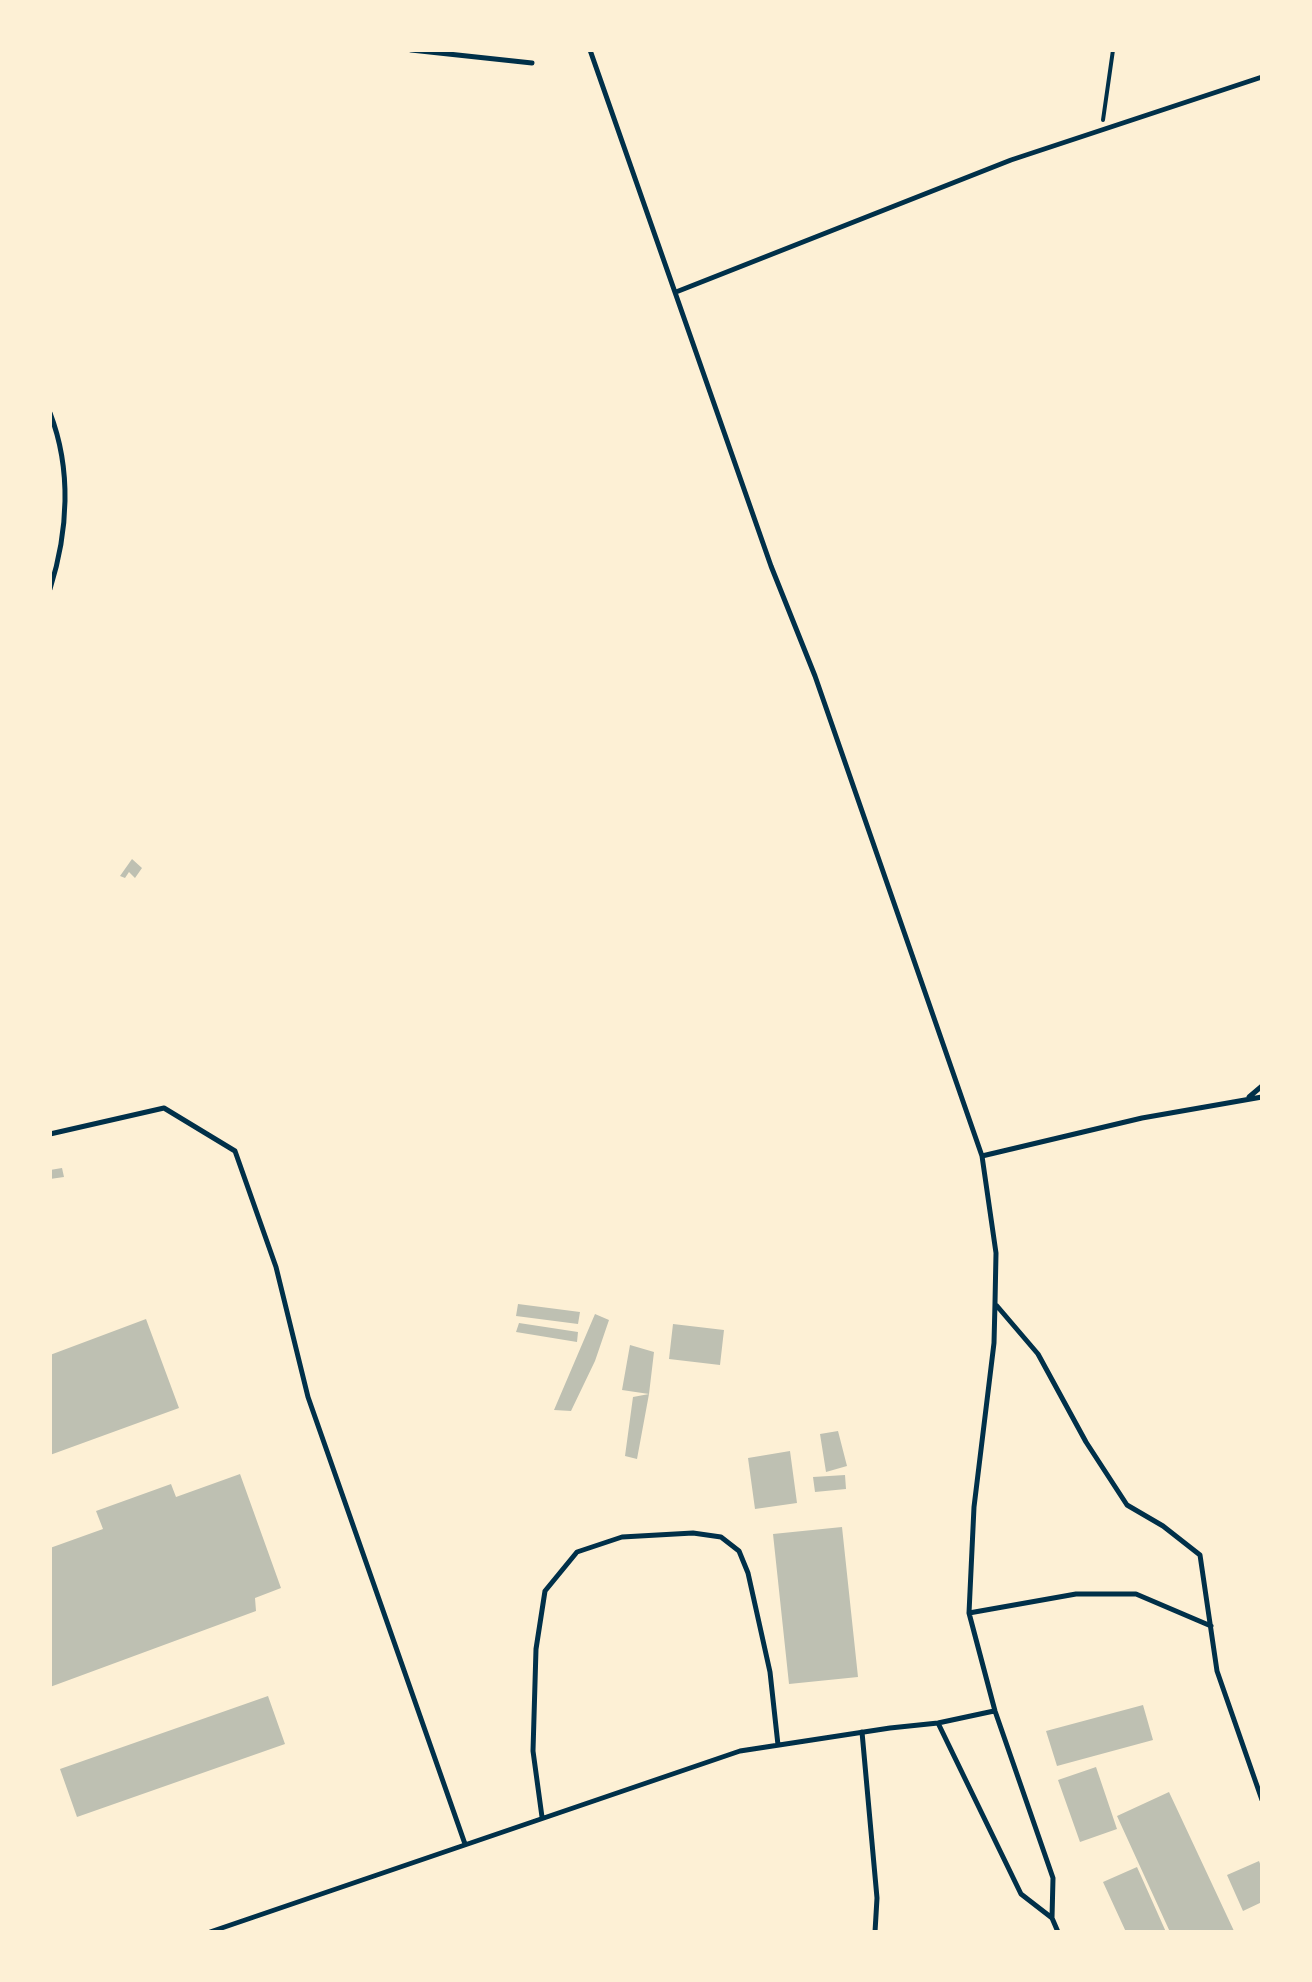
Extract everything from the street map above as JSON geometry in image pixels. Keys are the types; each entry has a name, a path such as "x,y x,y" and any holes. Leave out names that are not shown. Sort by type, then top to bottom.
{"lane":[{"path":"411,50 532,63"},
{"path":"590,50 982,1156 996,1253 994,1343 974,1507 970,1613 994,1711 1053,1878 1052,1918 1058,1932"},
{"path":"676,292 1011,160 1262,76"},
{"path":"50,413 60,439 66,488 59,562 50,589"},
{"path":"1247,1098 1262,1086"},
{"path":"982,1156 1142,1118 1262,1097"},
{"path":"50,1134 164,1108 235,1151 276,1267 308,1397 465,1844"},
{"path":"995,1304 1038,1354 1086,1442 1127,1505 1164,1526 1200,1555 1218,1671 1262,1800"},
{"path":"542,1817 532,1752 536,1649 545,1592 578,1552 622,1537 693,1532 721,1538 739,1551 748,1573 770,1672 778,1745"},
{"path":"970,1613 1076,1594 1136,1594 1210,1626"},
{"path":"210,1932 710,1760 778,1745 938,1724 994,1711"},
{"path":"938,1724 1021,1894 1052,1918"},
{"path":"862,1732 877,1898 875,1932"}],"path":[{"path":"1102,128 1113,50"}],"building":[{"path":"132,859 142,868 135,878 129,872 125,878 120,876"},
{"path":"62,1168 64,1177 50,1179 50,1170"},
{"path":"518,1304 580,1312 578,1324 516,1316"},
{"path":"595,1314 609,1320 595,1361 571,1411 554,1410"},
{"path":"146,1319 179,1408 50,1455 50,1355"},
{"path":"519,1323 578,1332 577,1342 516,1332"},
{"path":"673,1324 724,1330 720,1365 669,1359"},
{"path":"630,1345 654,1352 649,1394 622,1390"},
{"path":"649,1394 637,1459 625,1456 633,1397"},
{"path":"838,1431 847,1466 826,1472 820,1434"},
{"path":"790,1451 797,1503 755,1509 748,1458"},
{"path":"240,1474 281,1588 255,1598 256,1611 50,1687 50,1548 103,1529 96,1511 171,1484 176,1497"},
{"path":"845,1475 846,1489 815,1492 813,1477"},
{"path":"842,1527 858,1677 789,1684 773,1534"},
{"path":"268,1696 285,1744 77,1817 60,1769"},
{"path":"1143,1705 1153,1740 1057,1766 1046,1731"},
{"path":"1096,1767 1117,1829 1080,1842 1058,1780"},
{"path":"1169,1792 1234,1931 1170,1932 1117,1816"},
{"path":"1259,1861 1262,1902 1243,1911 1227,1875"},
{"path":"1137,1867 1166,1932 1126,1932 1103,1882"}]}
